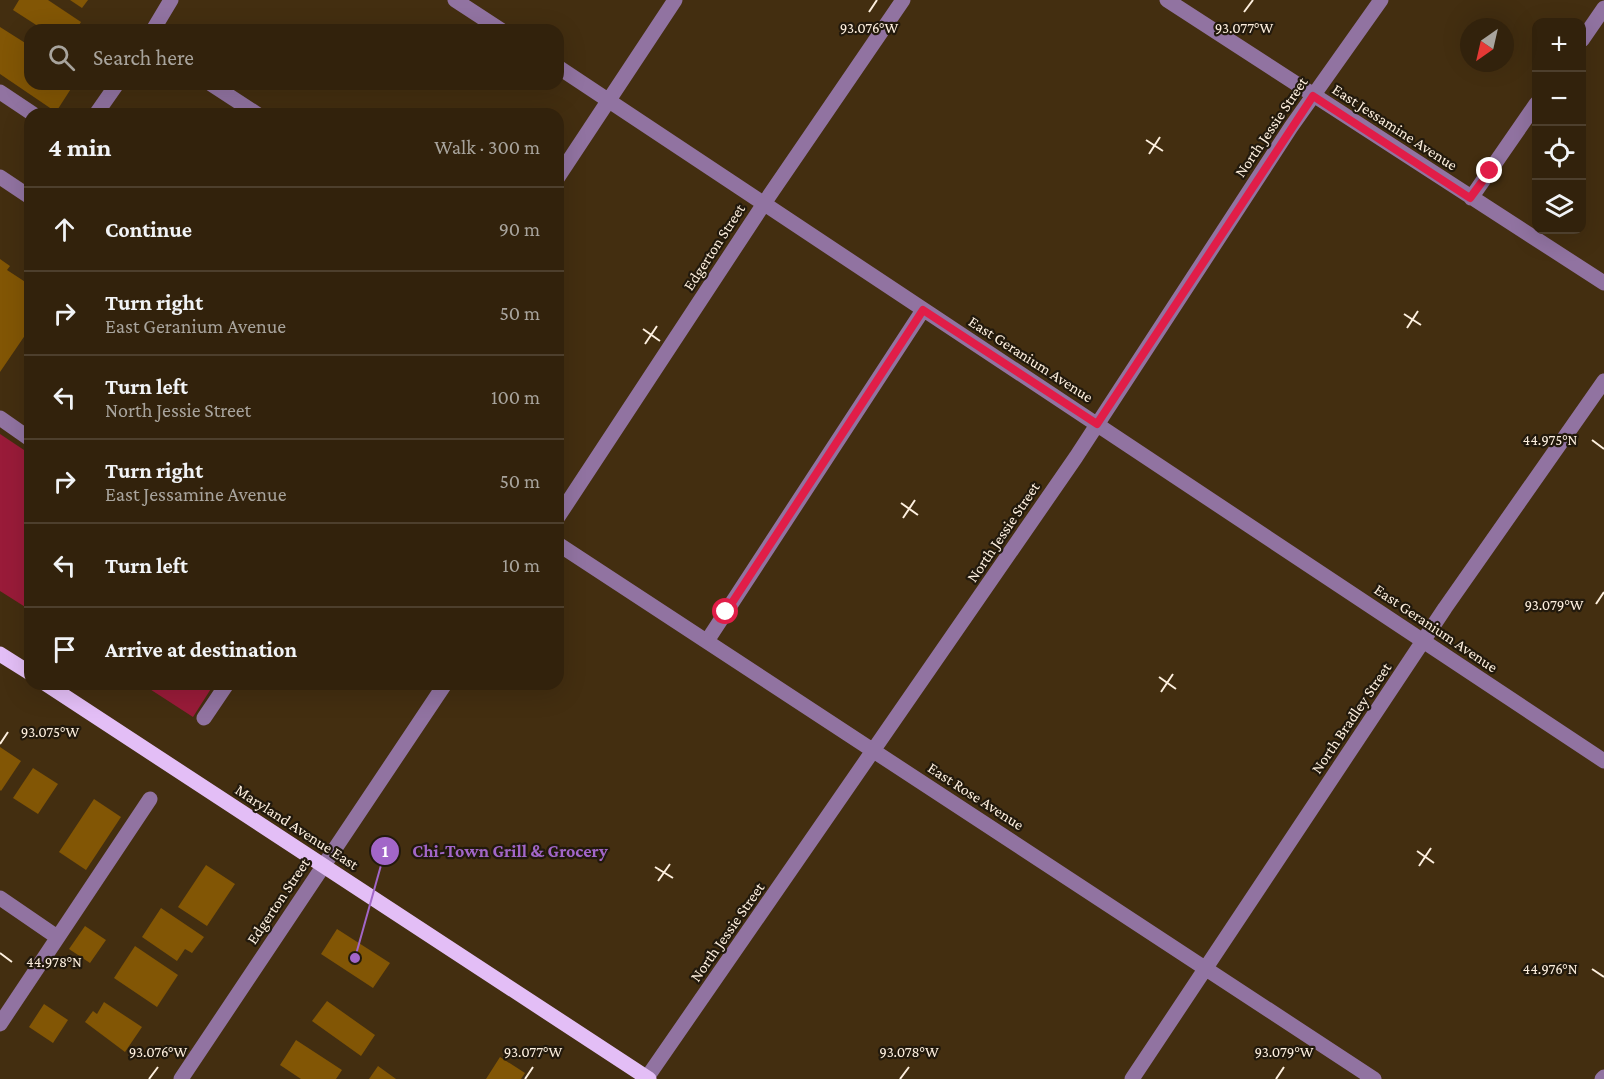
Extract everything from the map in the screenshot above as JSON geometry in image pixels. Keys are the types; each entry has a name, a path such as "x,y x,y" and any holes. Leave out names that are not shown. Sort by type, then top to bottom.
{"main road":[{"path":"0,654 24,670"},
{"name":"Maryland Avenue East","path":"55,690 648,1079"}],"street":[{"path":"157,24 171,0"},
{"path":"455,0 492,24"},
{"path":"564,168 675,0"},
{"name":"Edgerton Street","path":"564,508 765,202 903,0"},
{"name":"East Jessamine Avenue","path":"1167,0 1604,283"},
{"name":"North Jessie Street","path":"648,1079 875,751 1097,424 1313,96 1381,0"},
{"path":"1586,33 1604,8"},
{"name":"East Geranium Avenue","path":"564,71 765,202 923,310 1604,761"},
{"path":"100,108 113,90"},
{"path":"220,90 248,108"},
{"path":"0,92 24,108"},
{"path":"1470,198 1532,110"},
{"path":"0,177 24,193"},
{"path":"707,641 923,310"},
{"name":"North Bradley Street","path":"1132,1079 1204,968 1424,642 1604,381"},
{"path":"0,418 24,435"},
{"name":"East Rose Avenue","path":"564,548 1374,1079"},
{"path":"204,718 223,690"},
{"name":"Edgerton Street","path":"181,1079 442,690"},
{"path":"0,1024 150,799"},
{"path":"0,898 57,937"}],"shaded area":[{"path":"0,434 24,450 24,606 0,591"},
{"path":"151,690 210,690 193,717"}],"building":[{"path":"19,0 48,0 81,22 80,24 35,24 13,10"},
{"path":"70,0 88,0 82,8"},
{"path":"0,27 24,42 24,90 70,90 59,108 50,108 0,74"},
{"path":"0,259 10,266 7,270 24,281 24,337 0,372"},
{"path":"0,747 21,761 1,791 0,790"},
{"path":"33,768 58,784 38,814 13,798"},
{"path":"94,799 121,817 86,870 59,852"},
{"path":"206,865 235,884 207,926 178,907"},
{"path":"161,908 204,937 192,953 185,949 177,961 142,937"},
{"path":"85,926 106,940 90,963 69,949"},
{"path":"337,929 390,963 373,988 321,954"},
{"path":"135,946 178,975 157,1007 114,978"},
{"path":"327,1001 375,1035 361,1056 312,1021"},
{"path":"104,1002 142,1027 125,1052 85,1022 93,1011 97,1014"},
{"path":"44,1004 68,1020 53,1043 29,1027"},
{"path":"296,1040 342,1070 336,1079 301,1079 280,1065"},
{"path":"500,1057 525,1073 521,1079 486,1079"},
{"path":"378,1066 396,1079 369,1079"}],"place":[{"name":"Chi-Town Grill & Grocery","path":"355,958"}],"route":[{"path":"726,612 923,310 1097,424 1313,96 1470,198 1490,171"}]}
